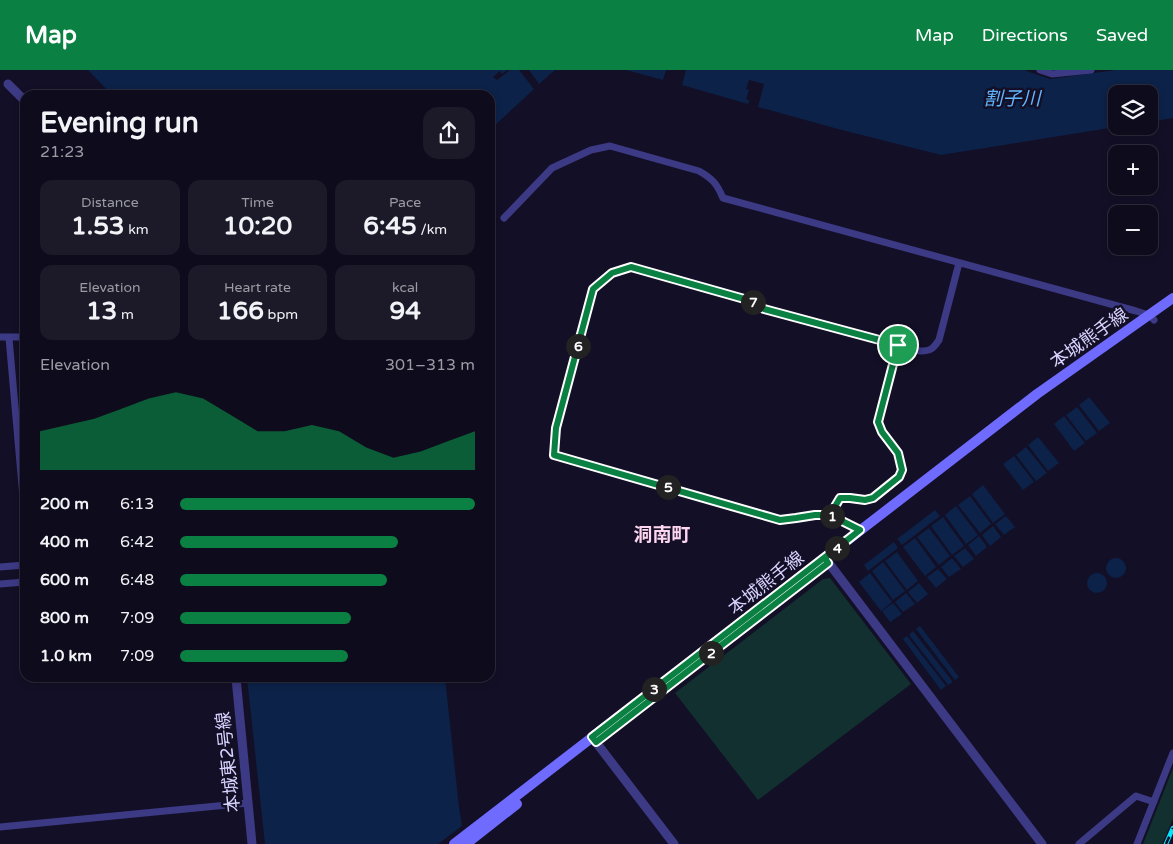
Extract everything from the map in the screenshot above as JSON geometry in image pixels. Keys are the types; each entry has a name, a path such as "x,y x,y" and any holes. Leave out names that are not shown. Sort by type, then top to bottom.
{"main road":[{"name":"本城熊手線","path":"454,844 826,561 1151,318 1173,298"},
{"name":"本城熊手線","path":"826,561 860,530 1037,394 1151,318 1173,306"},
{"name":"本城熊手線","path":"466,844 594,739"}],"street":[{"path":"1040,70 1052,74 1091,70"},
{"path":"8,84 20,96"},
{"path":"504,218 552,168 591,150 610,146 699,171 717,184 723,198 959,262 1151,318"},
{"path":"860,530 830,515 780,520 554,455 556,428 593,289 612,273 631,267 755,302 764,309 920,351 928,351 934,348 939,340 959,262"},
{"path":"0,337 20,337"},
{"path":"9,338 20,463"},
{"path":"830,515 840,498 865,500 873,498 899,477 902,470 898,453 882,432 878,422 898,345"},
{"path":"826,561 1042,844"},
{"path":"0,567 20,565"},
{"path":"0,584 20,582"},
{"name":"本城東2号線","path":"236,682 252,844"},
{"path":"594,739 674,844"},
{"path":"1137,844 1173,753"},
{"path":"1079,844 1136,796 1154,802"},
{"path":"0,827 248,803"}],"green space":[{"path":"830,578 911,684 758,800 675,693 823,579"},
{"path":"1173,768 1173,819 1162,844 1143,844"}],"water":[{"path":"88,70 507,70 502,74 500,71 493,77 497,80 510,70 519,70 534,89 495,125 495,90 107,90"},
{"path":"529,70 555,70 539,84"},
{"path":"626,70 666,70 663,80"},
{"name":"割子川","path":"686,70 1024,70 1050,79 1116,70 1173,70 1173,118 1158,120 1158,85 1108,85 1108,128 941,155 758,107 764,84 749,80 746,89 749,90 746,99 749,100 748,104 682,85"},
{"path":"1089,397 1110,423 1099,431 1079,405"},
{"path":"1077,407 1097,433 1086,441 1066,415"},
{"path":"1064,416 1085,443 1074,451 1054,424"},
{"path":"1038,437 1059,463 1048,471 1028,445"},
{"path":"1026,447 1047,473 1036,481 1016,455"},
{"path":"1014,456 1034,482 1023,490 1003,464"},
{"path":"983,485 1005,514 993,523 972,494"},
{"path":"970,496 991,524 980,533 958,505"},
{"path":"956,506 978,535 966,544 945,515"},
{"path":"935,510 940,516 902,545 897,539"},
{"path":"1006,516 1015,527 1004,535 995,524"},
{"path":"943,517 964,546 952,555 931,526"},
{"path":"993,526 1001,537 990,546 982,535"},
{"path":"929,528 950,556 939,565 917,537"},
{"path":"979,536 987,547 976,556 968,545"},
{"path":"915,538 936,567 925,576 903,547"},
{"path":"894,542 898,548 868,571 864,565"},
{"path":"965,548 974,559 963,567 954,556"},
{"path":"897,552 918,581 907,590 885,561"},
{"path":"952,558 961,569 949,577 941,567"},
{"path":"1116,558 1123,561 1126,568 1123,575 1116,578 1109,575 1106,568 1109,561"},
{"path":"883,562 905,591 893,600 872,571"},
{"path":"938,569 947,579 936,588 927,577"},
{"path":"870,573 892,602 881,611 859,582"},
{"path":"1097,573 1104,576 1107,583 1104,590 1097,593 1090,590 1087,583 1090,576"},
{"path":"919,583 928,594 917,603 908,592"},
{"path":"906,593 915,604 903,612 895,602"},
{"path":"893,603 902,614 890,622 882,611"},
{"path":"920,626 959,677 955,680 916,629"},
{"path":"913,631 953,682 948,685 909,635"},
{"path":"907,636 946,686 941,690 903,639"},
{"path":"247,682 445,682 462,826 438,844 265,844"}],"railway":[{"path":"1166,844 1173,828"}],"district":[{"name":"洞南町","path":"662,535"}],"route":[{"path":"898,345 764,309 755,302 631,267 612,273 593,289 556,428 554,455 780,520 830,515 860,530 592,737 596,742 828,563 825,558 860,530 830,515 840,498 865,500 873,498 899,477 902,470 898,453 882,432 878,422 898,345"}]}
